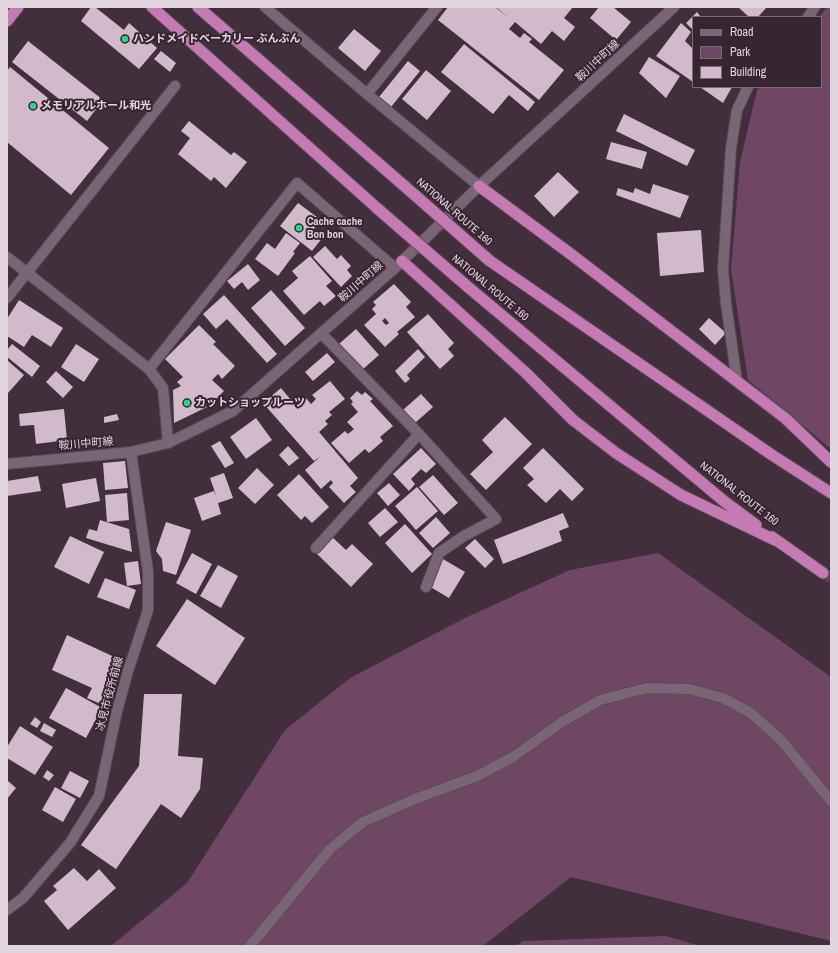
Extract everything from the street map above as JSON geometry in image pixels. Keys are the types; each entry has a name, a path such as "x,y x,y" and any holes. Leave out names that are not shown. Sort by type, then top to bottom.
{"highway":[{"path":"7,21 18,7"},
{"name":"NATIONAL ROUTE 160","path":"152,7 468,287 725,502 823,573"},
{"name":"NATIONAL ROUTE 160","path":"198,7 490,261 772,455 831,493"},
{"path":"479,186 785,418 831,462"},
{"path":"399,264 526,373 573,420 616,453 681,495 777,541"}],"street":[{"path":"264,7 479,186"},
{"path":"367,94 437,7"},
{"name":"鞍川中町線","path":"7,464 131,452 168,443 233,411 322,334 399,264 479,186 674,7"},
{"path":"809,16 815,7"},
{"path":"7,298 175,86"},
{"path":"737,382 722,268 731,148 737,110 748,88"},
{"path":"149,369 297,183 399,264"},
{"path":"7,257 149,369 163,388 168,443"},
{"path":"322,334 419,434 496,519 464,536 440,553 426,587"},
{"path":"316,548 419,434"},
{"name":"冰見市役所前線","path":"7,910 23,898 70,843 99,796 119,704 148,610 148,572 131,452"},
{"path":"250,946 330,849 363,822 415,799 477,776 513,757 562,722 600,700 647,688 689,689 723,698 752,713 780,739 831,801"}],"green space":[{"path":"827,7 831,7 831,449 748,380 731,269 740,162 757,90 759,88 822,88 822,16 820,16"},
{"path":"658,553 831,677 831,941 571,877 483,946 111,946 187,883 285,730 350,678 465,618 570,570"},
{"path":"666,936 700,946 516,946 523,941"}],"building":[{"name":"ハンドメイドベーカリー ぶんぶん","path":"91,7 95,7 124,30 129,23 157,48 139,69 81,21"},
{"path":"448,7 495,7 509,18 496,7 573,7 564,18 575,27 564,41 552,31 541,44 515,22 509,29 520,38 524,33 532,39 529,42 564,70 539,100 438,20"},
{"path":"599,7 613,7 631,22 616,40 590,18"},
{"path":"738,7 767,7 759,16 748,16"},
{"path":"697,12 700,16 693,16"},
{"path":"692,17 692,29 686,23"},
{"path":"681,23 691,32 685,41 692,48 692,81 656,56"},
{"path":"354,29 381,51 365,71 338,48"},
{"path":"28,41 103,100 87,121 12,62"},
{"path":"464,44 535,102 528,111 509,95 493,114 441,72"},
{"path":"161,51 176,63 170,72 154,59"},
{"path":"649,57 680,76 666,98 639,73"},
{"path":"408,61 420,71 391,107 379,97"},
{"name":"メモリアルホール和光","path":"10,67 109,148 71,195 7,142 7,71"},
{"path":"426,70 451,91 427,120 402,99"},
{"path":"701,88 731,88 723,103"},
{"path":"624,114 695,150 687,166 616,131"},
{"path":"189,121 231,155 234,152 247,162 226,188 214,177 211,181 178,154 190,138 181,131"},
{"path":"611,142 647,152 642,169 606,159"},
{"path":"558,172 579,192 554,217 534,196"},
{"path":"653,184 689,196 680,218 616,195 618,188 633,193 635,188 650,194"},
{"name":"Cache cache Bon bon","path":"298,203 321,220 313,230 323,237 312,251 280,226"},
{"path":"701,230 704,272 660,276 657,233"},
{"path":"286,233 300,243 293,252 295,253 278,276 255,259 267,243 275,249"},
{"path":"325,246 337,259 341,255 351,266 347,270 352,276 341,287 313,257"},
{"path":"310,256 332,281 326,286 336,296 324,306 320,301 304,315 283,291 298,278 292,271"},
{"path":"248,264 260,280 248,290 242,282 234,289 227,281"},
{"path":"394,284 411,302 406,307 415,317 397,332 399,334 385,347 364,325 376,314 372,309 376,305 373,302","holes":["385,318 389,323 386,325 382,321"]},
{"path":"271,290 305,328 285,346 251,308"},
{"path":"224,295 277,354 267,363 227,319 216,329 203,314"},
{"path":"19,300 63,328 51,347 32,335 24,347 7,336 7,319"},
{"path":"428,314 454,343 448,349 454,356 440,369 407,332"},
{"path":"709,318 726,333 715,345 699,329"},
{"path":"199,325 216,342 213,344 235,366 222,379 218,374 212,380 224,391 210,405 200,395 195,400 207,407 174,423 173,390 181,386 177,382 183,377 165,359"},
{"path":"356,329 379,355 362,370 339,344"},
{"path":"12,344 40,366 32,377 7,357 7,350"},
{"path":"76,344 99,359 84,382 61,367"},
{"path":"418,349 425,357 407,375 410,379 405,383 395,371"},
{"path":"327,353 335,362 313,381 305,372"},
{"path":"7,360 24,375 8,393 7,392"},
{"path":"56,371 73,387 63,398 46,382"},
{"path":"330,381 345,399 329,412 332,415 325,421 328,424 319,432 358,478 350,486 356,492 344,503 329,487 333,483 331,480 321,489 305,470 321,456 314,461 263,403 281,388 296,406 306,398 311,404 316,399 312,395"},
{"path":"357,391 362,395 365,392 373,399 370,401 393,426 380,437 383,441 369,453 365,449 349,463 331,443 345,431 348,434 354,429 347,422 358,412 351,404 353,402 350,398"},
{"path":"421,394 433,407 415,423 403,410"},
{"path":"64,409 67,440 36,444 34,425 20,426 19,414"},
{"path":"117,414 119,420 104,423 104,417"},
{"path":"505,417 532,444 486,490 470,474 493,452 482,440"},
{"path":"256,418 272,440 246,459 230,437"},
{"path":"220,441 234,463 225,468 211,446"},
{"path":"288,446 299,458 289,466 279,455"},
{"path":"421,448 436,464 426,473 421,469 411,479 415,484 409,491 393,474"},
{"path":"543,448 584,489 572,501 560,489 546,503 527,485 534,479 523,468"},
{"path":"125,461 128,488 105,490 103,463"},
{"path":"257,468 274,485 255,504 238,488"},
{"path":"224,473 233,498 218,503 221,514 202,521 194,498 214,491 217,498 210,478"},
{"path":"299,474 329,507 312,523 305,516 301,520 277,495"},
{"path":"433,475 458,503 444,515 419,487"},
{"path":"38,476 41,491 7,496 7,481"},
{"path":"96,478 100,501 66,508 62,484"},
{"path":"389,483 400,495 388,506 377,493"},
{"path":"417,487 438,511 416,530 395,506"},
{"path":"127,493 129,520 107,522 105,495"},
{"path":"385,508 398,522 380,537 368,523"},
{"path":"563,513 569,527 559,531 562,541 503,564 494,540"},
{"path":"436,517 450,533 433,548 419,533"},
{"path":"100,520 129,529 132,552 86,538 89,529 97,531"},
{"path":"166,522 191,530 176,575 163,571 162,559 156,551"},
{"path":"405,524 432,554 412,573 385,543"},
{"path":"330,535 346,550 352,544 373,564 351,587 314,551"},
{"path":"70,536 104,552 89,584 54,567"},
{"path":"475,539 494,559 485,568 465,548"},
{"path":"192,553 212,564 196,594 176,583"},
{"path":"443,559 465,572 449,598 427,585"},
{"path":"138,561 141,584 127,586 124,563"},
{"path":"218,565 238,576 221,608 200,596"},
{"path":"105,578 136,590 129,609 97,597"},
{"path":"187,599 245,638 215,685 156,646"},
{"path":"67,635 123,661 103,705 87,698 92,688 52,670"},
{"path":"66,688 102,708 86,738 49,718"},
{"path":"144,694 182,694 178,756 203,758 200,789 181,818 161,804 116,869 81,845 139,766"},
{"path":"35,717 41,722 37,728 30,724"},
{"path":"44,723 56,730 52,737 40,731"},
{"path":"20,726 53,747 35,775 7,758 7,747"},
{"path":"47,770 54,775 49,781 43,777"},
{"path":"70,771 89,781 80,798 61,788"},
{"path":"7,780 16,788 7,799"},
{"path":"55,787 76,799 63,822 42,810"},
{"path":"74,868 87,881 99,869 116,888 68,930 44,901 57,890 53,886"}],"tunnel":[{"path":"823,573 831,578"}],"place":[{"name":"ハンドメイドベーカリー ぶんぶん","path":"125,39"},
{"name":"メモリアルホール和光","path":"33,106"},
{"name":"Cache cache Bon bon","path":"299,228"},
{"name":"カットショップルーツ","path":"187,403"}]}
